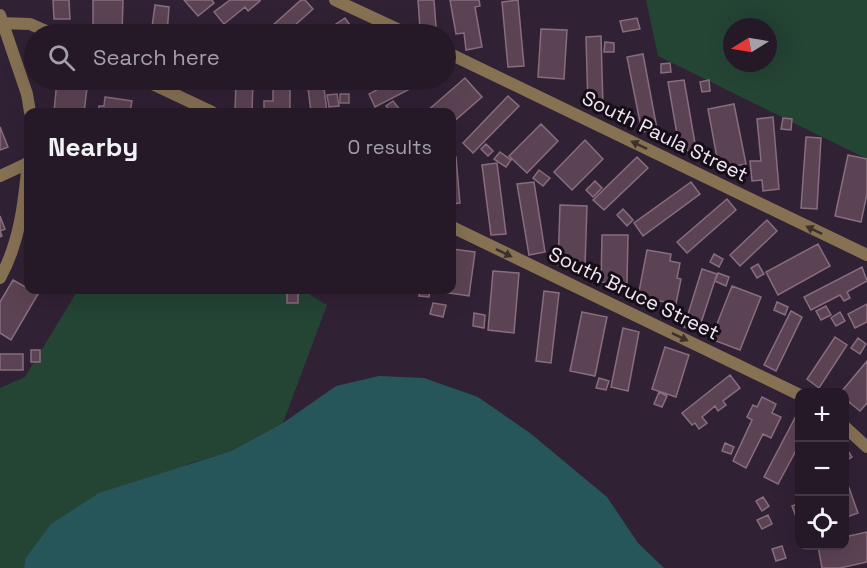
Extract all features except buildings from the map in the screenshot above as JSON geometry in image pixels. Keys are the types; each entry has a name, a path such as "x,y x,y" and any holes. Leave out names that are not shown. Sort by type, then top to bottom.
{"street":[{"path":"335,0 387,24"},
{"path":"24,85 1,20 30,24"},
{"name":"South Paula Street","path":"456,57 867,255"},
{"path":"26,90 29,108"},
{"path":"165,90 204,108"},
{"path":"0,176 24,164"},
{"path":"0,278 7,265 23,217 24,206"},
{"name":"South Bruce Street","path":"456,229 795,393"},
{"path":"849,431 867,447"}],"shaded area":[{"path":"646,0 867,0 867,159 658,56"},
{"path":"76,294 309,294 327,305 283,423 231,451 188,464 25,559 24,568 0,568 0,388 25,377"},
{"path":"379,376 424,378 478,397 530,433 607,497 638,543 664,568 24,568 25,559 51,524 99,493 231,451 283,423 336,386"}]}
